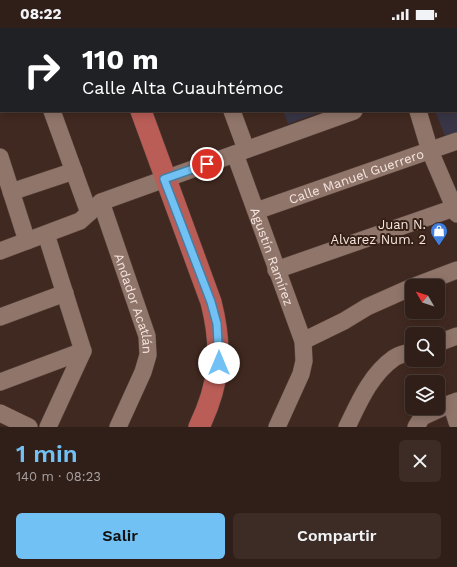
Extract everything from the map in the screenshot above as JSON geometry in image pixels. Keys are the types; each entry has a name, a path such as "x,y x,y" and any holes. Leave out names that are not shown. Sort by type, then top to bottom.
{"main road":[{"path":"140,112 211,302 217,324 219,363 215,386 199,427"}],"street":[{"name":"Andador Acatlán","path":"52,112 74,171 95,207 147,336 148,355 143,372 118,427"},
{"name":"Agustín Ramírez","path":"232,112 256,211 276,270 303,341 304,361 301,374 277,427"},
{"path":"0,251 80,221 95,207 164,179 241,151 325,116 348,112"},
{"path":"276,270 456,209 430,151 418,112"},
{"name":"Calle Manuel Guerrero","path":"256,211 457,141"},
{"path":"0,157 27,241"},
{"path":"11,192 74,171"},
{"path":"46,234 83,351 48,427"},
{"path":"433,279 457,270"},
{"path":"303,341 344,321 367,307 405,291"},
{"path":"0,317 65,294"},
{"path":"445,340 457,336"},
{"path":"0,382 83,351"},
{"path":"347,427 365,392 378,372 395,357 405,354"},
{"path":"416,427 422,417 432,420 454,402"},
{"path":"454,402 457,422"},
{"path":"0,413 29,427"}],"shaded area":[{"path":"283,112 321,112 288,124"},
{"path":"435,112 457,112 457,132 445,136"}],"place":[{"name":"Juan N. Alvarez Num. 2","path":"439,246"}],"route":[{"path":"207,164 164,179 211,302 217,324 219,363"}]}
